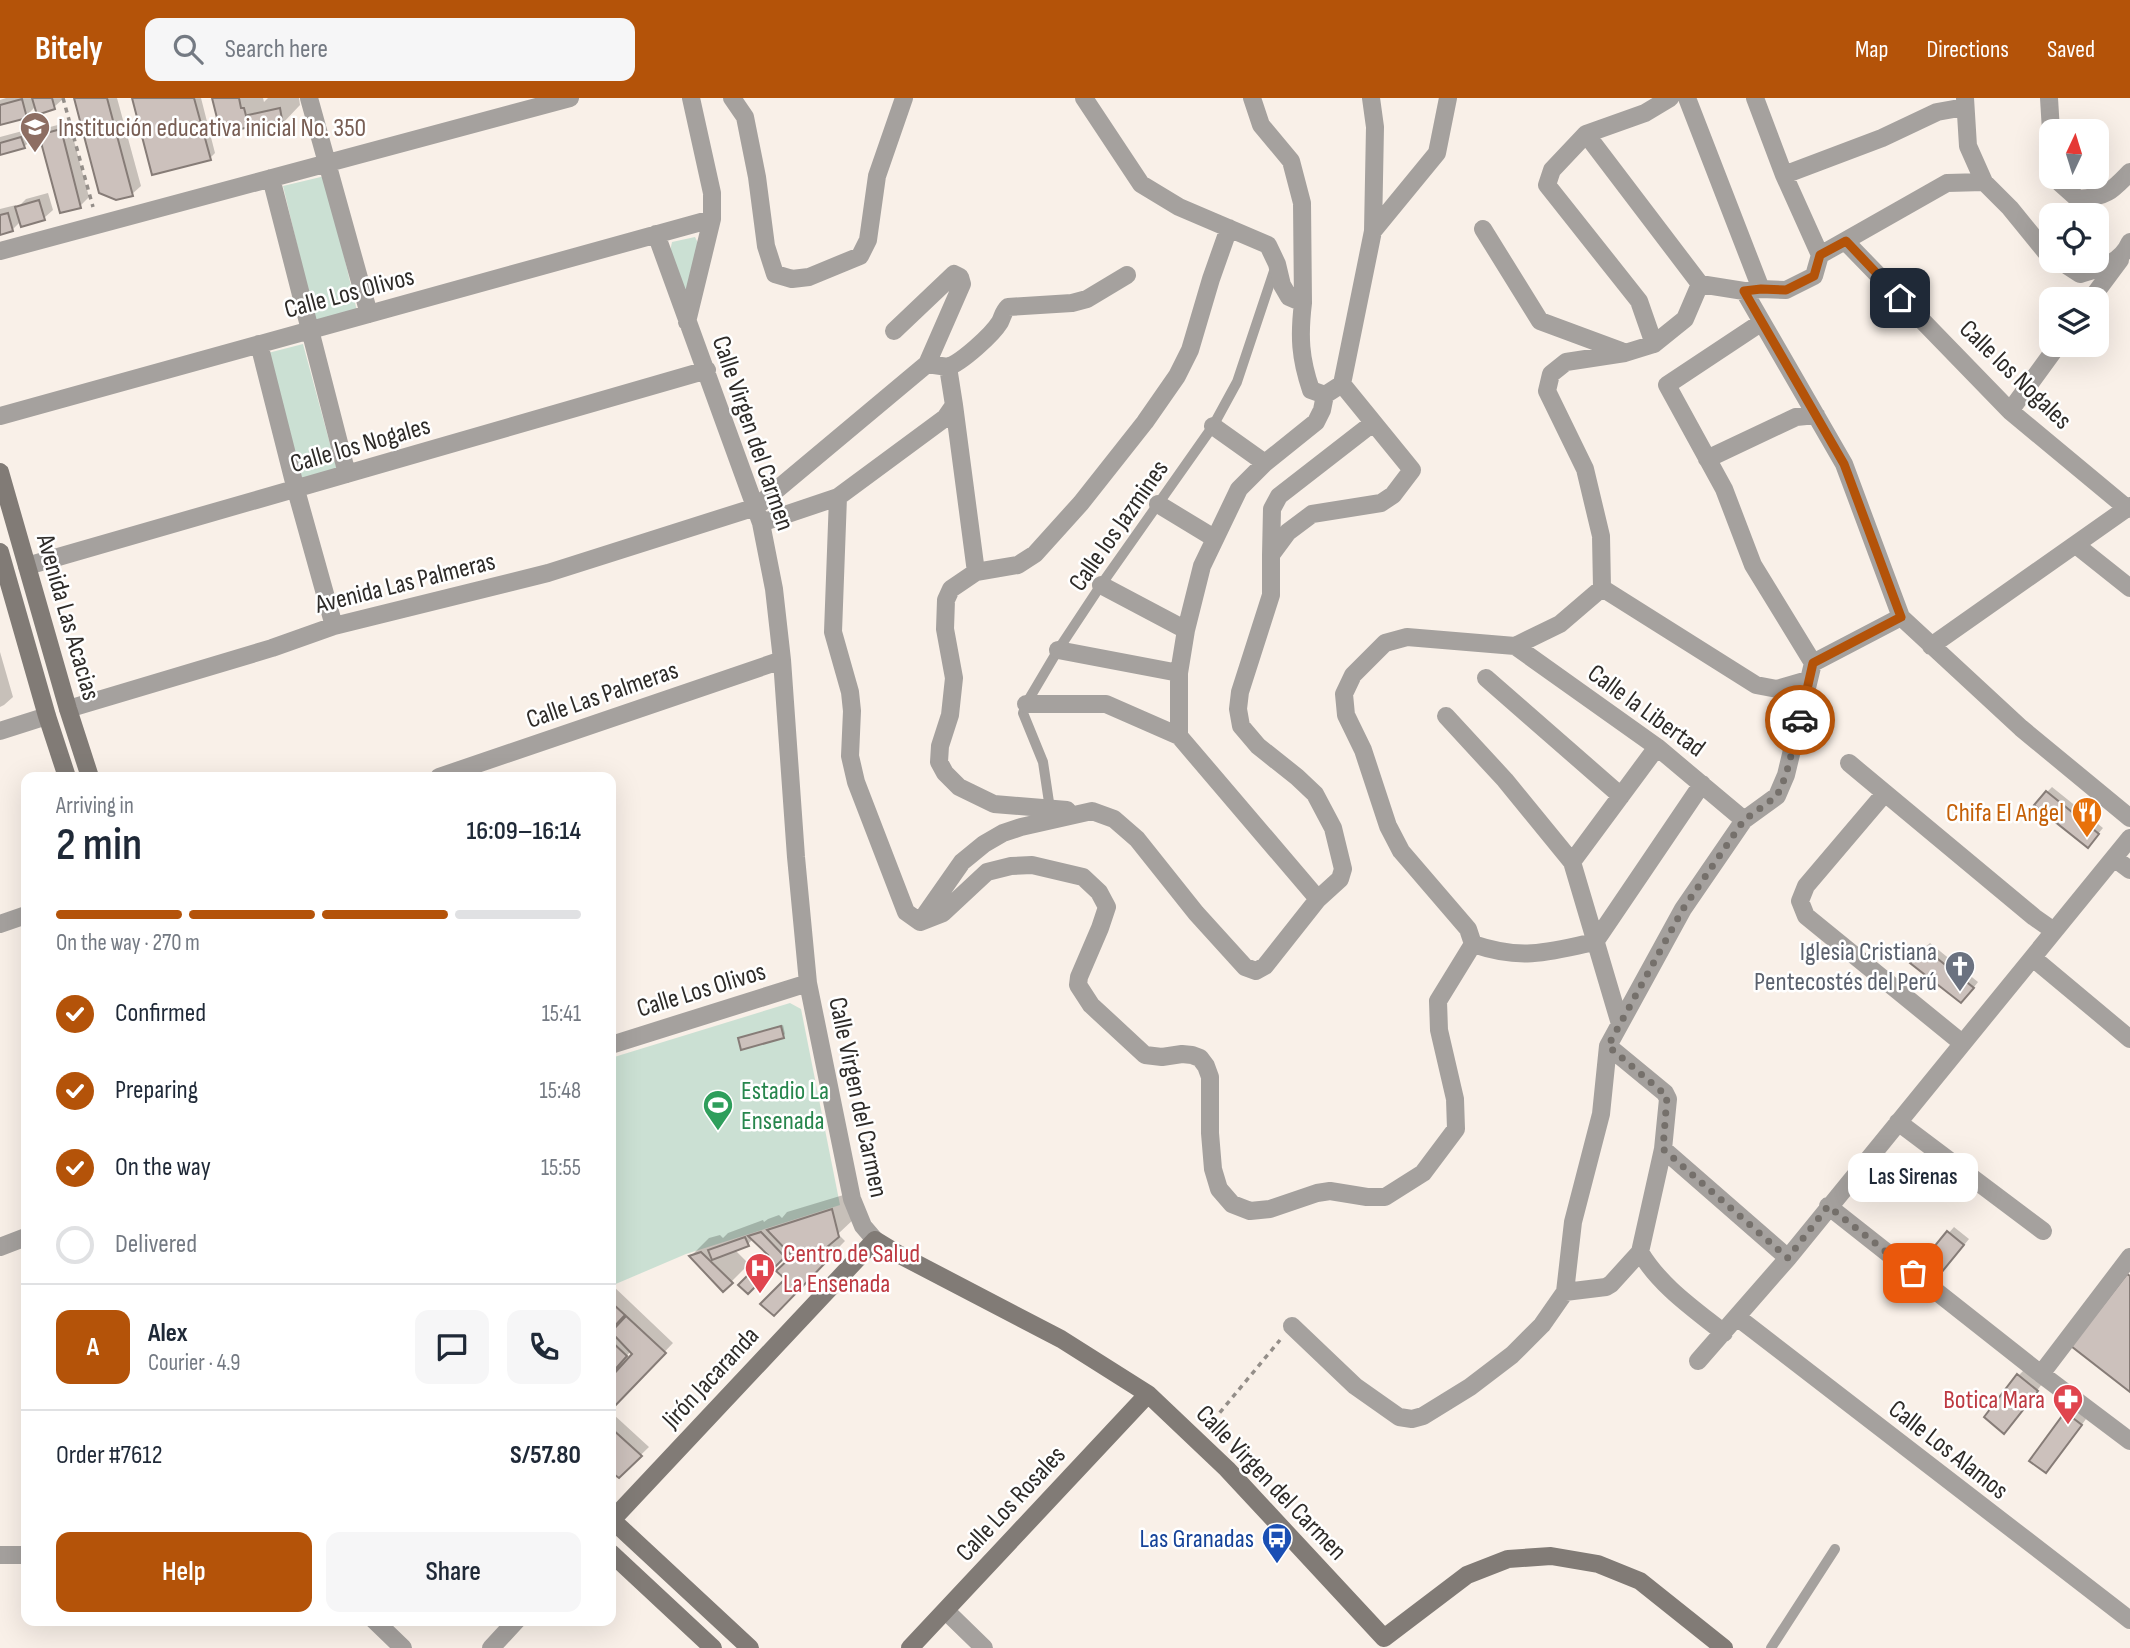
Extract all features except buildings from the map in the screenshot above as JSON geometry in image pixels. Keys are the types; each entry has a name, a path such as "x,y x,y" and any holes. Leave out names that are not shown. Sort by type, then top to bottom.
{"street":[{"path":"309,98 369,314"},
{"path":"0,251 570,98"},
{"name":"Calle Virgen del Carmen","path":"687,322 712,219 712,193 691,98"},
{"path":"732,98 745,117 757,177 766,246 775,274 792,279 809,277 860,256 868,240 877,176 904,98"},
{"path":"1084,98 1140,184 1179,207 1268,245 1277,264 1282,285 1290,297 1303,303"},
{"path":"1252,98 1261,125 1291,161 1302,203 1302,365 1311,390 1325,394 1342,384 1373,231 1376,137 1371,98"},
{"path":"1373,231 1437,153 1448,98"},
{"path":"1654,344 1639,301 1547,186 1552,170 1586,134 1645,113 1670,98"},
{"path":"1687,98 1762,322 1844,464 1901,617 2021,728 2130,818"},
{"path":"1586,134 1700,284 1753,290 1786,290 1814,276 1820,255 1784,175 1755,98"},
{"path":"2049,98 2050,119"},
{"path":"1784,175 1965,103 1968,146 1984,182 2039,244"},
{"path":"2067,189 2078,199 2099,197 2116,187 2130,172"},
{"path":"271,178 347,474"},
{"path":"1820,255 1947,183 1984,182"},
{"name":"Calle Los Olivos","path":"0,416 712,219"},
{"path":"1229,228 1190,350 1177,376 1145,422 1081,503 1035,554 1018,565 975,572 951,589 946,600 945,629 954,678 950,715 940,746 939,762 945,773 959,787 994,804 1092,811 1114,819 1137,839 1196,913 1245,967 1256,971 1265,966 1318,899 1340,879 1343,869 1333,828 1315,794 1258,746 1241,726 1238,709 1247,669 1271,595 1272,509 1279,496 1373,423"},
{"path":"1483,229 1540,321 1625,353"},
{"name":"Calle Virgen del Carmen","path":"656,234 759,515 774,589 782,660 808,983 852,1199 863,1226 875,1240 898,1254 1061,1339 1148,1394 1227,1469 1379,1643"},
{"name":"Calle los Nogales","path":"1846,241 2010,411 2129,507"},
{"path":"2109,264 2128,247"},
{"path":"2100,287 2128,247"},
{"path":"759,515 927,364 962,284 960,277 954,274 894,331"},
{"path":"927,364 948,367 964,359 999,324 1004,310 1008,307 1072,303 1087,299 1127,275"},
{"path":"1602,588 1601,536 1585,469 1547,391 1551,374 1566,362 1625,353 1654,344 1685,320 1700,284"},
{"path":"1292,1326 1356,1386 1399,1417 1412,1419 1423,1416 1470,1387 1512,1355 1542,1325 1565,1292 1573,1222 1601,1114 1608,1046 1683,909 1744,820 1777,796 1786,775 1810,672 1754,565 1724,489 1667,385 1762,322"},
{"path":"259,344 334,626"},
{"path":"2010,411 2049,357"},
{"path":"948,367 975,572"},
{"name":"Calle los Nogales","path":"27,566 707,370"},
{"path":"1271,555 1288,533 1312,514 1381,503 1393,495 1412,470 1342,384"},
{"path":"1179,736 1179,673 1186,630 1202,566 1239,489 1265,463 1316,422 1325,394"},
{"name":"Avenida Las Palmeras","path":"68,709 272,648 334,626 548,573 759,515 838,498 945,418 954,405"},
{"path":"1707,459 1796,417 1816,415"},
{"path":"1213,426 1265,463"},
{"name":"Avenida Las Acacias","path":"0,472 88,772"},
{"path":"838,498 833,632 850,692 850,756 856,782 906,912 920,922"},
{"path":"1158,504 1214,538"},
{"path":"1931,646 2129,507"},
{"path":"2076,545 2130,588"},
{"name":"Avenida Las Acacias","path":"0,552 65,772"},
{"path":"1101,585 1186,630"},
{"path":"920,922 943,913 987,873 1011,866 1032,866 1083,877 1099,892 1107,907 1079,976 1078,985 1091,1005 1145,1055 1192,1055 1200,1058 1206,1066 1210,1077 1213,1169 1219,1189 1232,1204 1250,1211 1269,1209 1330,1191 1367,1198 1385,1197 1423,1173 1456,1129 1457,1115 1452,1080 1439,1030 1438,1001 1473,944 1468,929 1401,851 1378,799 1363,750 1346,715 1344,694 1353,676 1385,643 1407,637 1514,646 1560,624 1602,588"},
{"path":"1602,588 1756,685 1777,689 1901,617"},
{"name":"Calle la Libertad","path":"1514,646 1657,747 1744,820"},
{"path":"1058,649 1179,673"},
{"name":"Calle Las Palmeras","path":"454,772 782,660"},
{"path":"1486,678 1621,796"},
{"path":"1026,704 1106,704 1179,736 1318,899"},
{"path":"0,731 47,716"},
{"path":"1446,716 1505,780 1572,862 1620,1024"},
{"path":"1572,862 1657,747"},
{"path":"1849,763 2054,931"},
{"path":"1473,944 1496,952 1531,955 1595,942 1702,784"},
{"path":"1885,793 1806,886 1800,901 1806,916 1962,1043"},
{"path":"920,922 962,862 984,844 1021,827 1092,811"},
{"path":"1698,1361 1788,1258 2130,838"},
{"path":"2114,858 2130,870"},
{"path":"0,924 21,917"},
{"path":"2033,958 2130,1038"},
{"name":"Calle Los Olivos","path":"616,1043 808,983"},
{"path":"1565,1292 1611,1284 1640,1252 1663,1149 1667,1096 1608,1046"},
{"path":"1898,1122 2043,1231"},
{"path":"1663,1149 1788,1258"},
{"path":"1828,1206 2130,1441"},
{"path":"0,1247 21,1239"},
{"name":"Jirón Jacaranda","path":"616,1515 875,1240"},
{"path":"1640,1252 1652,1271 1664,1283 1724,1333"},
{"path":"2041,1374 2128,1266"},
{"name":"Calle Los Alamos","path":"1737,1317 2130,1620"},
{"name":"Calle Los Rosales","path":"911,1648 1148,1394"},
{"path":"616,1525 750,1648"},
{"path":"0,1555 21,1555"},
{"path":"1379,1643 1468,1575 1508,1559 1551,1556 1598,1564 1640,1581 1724,1648"},
{"path":"616,1558 713,1648"},
{"path":"946,1611 984,1648"},
{"path":"380,1626 403,1648"},
{"path":"491,1648 511,1626"}],"lane":[{"name":"Calle los Jazmines","path":"1026,704 1058,649 1101,585 1213,426 1237,382 1277,264"},
{"path":"1026,704 1023,713 1043,762 1050,810"},
{"path":"1771,1648 1835,1549"}],"path":[{"path":"63,98 98,225"},
{"path":"1196,1440 1292,1326"}],"green space":[{"path":"325,176 357,311 315,320 283,186"},
{"path":"695,237 698,243 686,292 674,267 671,248 672,242"},
{"path":"303,344 337,470 302,479 268,353"},
{"name":"Estadio La Ensenada","path":"790,1003 801,1009 840,1205 686,1254 616,1284 616,1056"}],"way so far":[{"path":"1800,720 1786,775 1777,796 1744,820 1683,909 1608,1046 1667,1096 1663,1149 1788,1258 1828,1206 1913,1273"}],"place":[{"name":"Institución educativa inicial No. 350","path":"35,154"},
{"name":"Chifa El Angel","path":"2087,839"},
{"name":"Iglesia Cristiana Pentecostés del Perú","path":"1960,993"},
{"name":"Estadio La Ensenada","path":"718,1132"},
{"name":"Las Sirenas","path":"1913,1273"},
{"name":"Centro de Salud La Ensenada","path":"760,1295"},
{"name":"Botica Mara","path":"2068,1426"},
{"name":"Las Granadas","path":"1277,1565"}],"route":[{"path":"1800,720 1813,663 1901,617 1844,464 1744,291 1786,290 1814,276 1820,255 1846,241 1900,298"}]}
